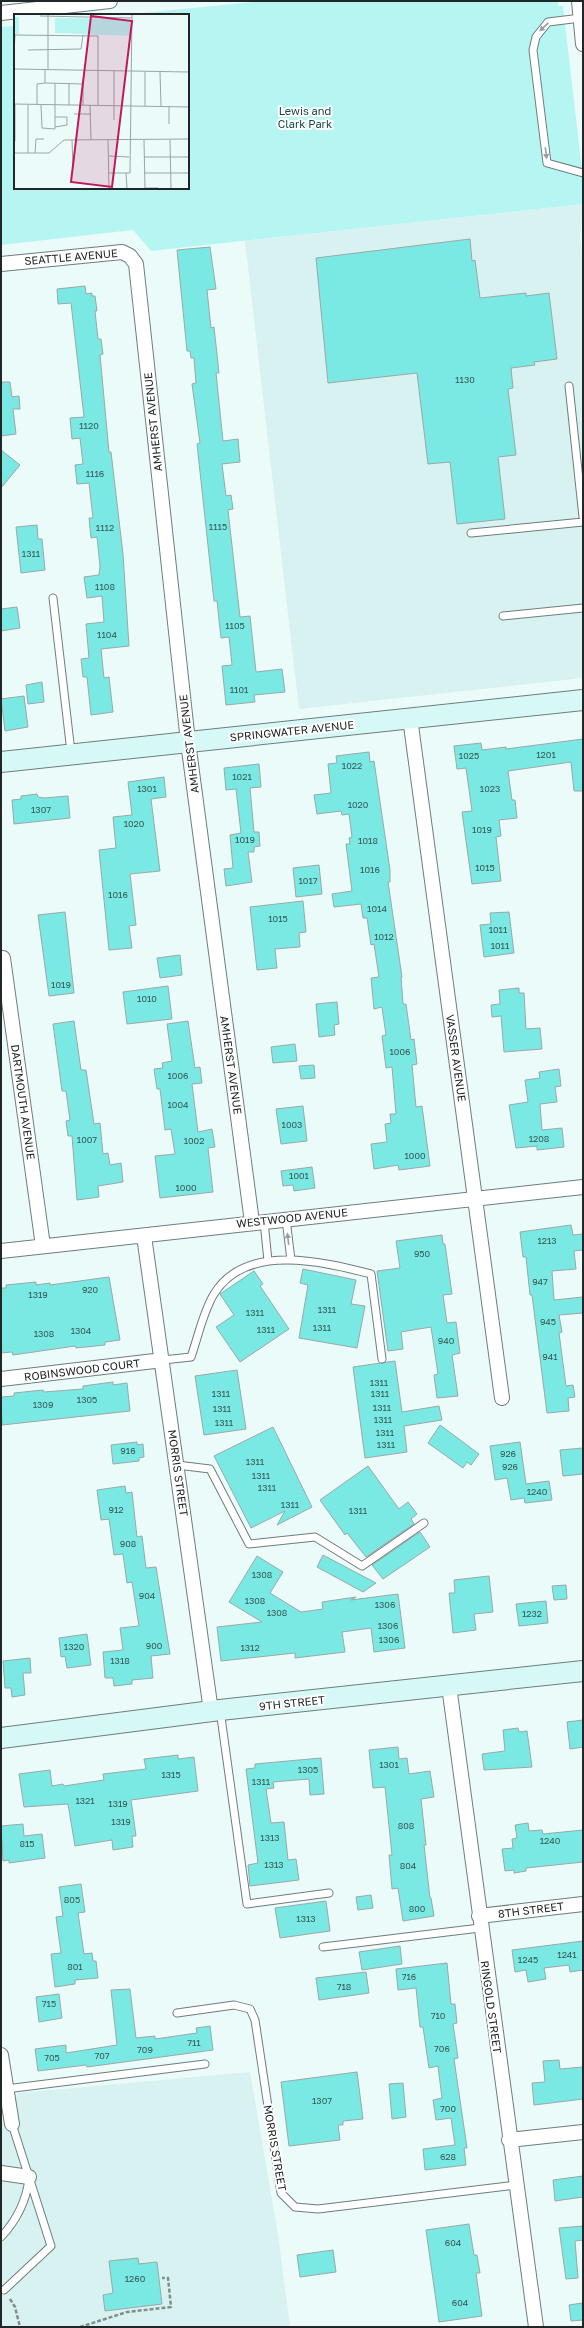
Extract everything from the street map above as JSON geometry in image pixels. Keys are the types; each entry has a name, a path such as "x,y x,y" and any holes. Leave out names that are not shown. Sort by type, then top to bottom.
{"street":[{"path":"1,12 104,1"},
{"path":"579,1 583,44"},
{"name":"SEATTLE AVENUE","path":"1,264 122,252 130,256 136,264"},
{"name":"AMHERST AVENUE","path":"136,264 188,742 258,1222"},
{"name":"SPRINGWATER AVENUE","path":"1,762 583,700"},
{"name":"VASSER AVENUE","path":"410,718 502,1398"},
{"name":"DARTMOUTH AVENUE","path":"2,958 43,1246"},
{"name":"WESTWOOD AVENUE","path":"1,1251 583,1187"},
{"name":"MORRIS STREET","path":"144,1236 177,1465 216,1711"},
{"name":"ROBINSWOOD COURT","path":"1,1379 163,1360"},
{"name":"9TH STREET","path":"1,1738 216,1711 583,1671"},
{"name":"RINGOLD STREET","path":"449,1686 479,1922 536,2327"},
{"name":"8TH STREET","path":"479,1922 583,1904"},
{"path":"1,2055 12,2124"},
{"path":"509,2140 583,2132"},
{"path":"1,2173 29,2177"}],"lane":[{"path":"581,18 548,22 536,37 533,50 547,163 583,173"},
{"path":"569,386 583,517"},
{"path":"471,533 583,522"},
{"path":"53,598 72,755"},
{"path":"503,616 583,608"},
{"path":"286,1219 291,1260"},
{"path":"258,1222 268,1262"},
{"path":"163,1360 191,1357 210,1300 220,1286 244,1269 268,1262 291,1260 325,1262 371,1274 382,1359"},
{"path":"177,1465 210,1469 249,1544 315,1537 362,1566 424,1523"},
{"path":"216,1711 247,1904 328,1893"},
{"path":"323,1947 479,1922"},
{"name":"MORRIS STREET","path":"177,2013 234,2005 250,2009 255,2020 281,2193 295,2207 318,2209 516,2185"},
{"path":"6,2089 205,2064"},
{"path":"4,2290 51,2246 12,2124"},
{"path":"1,2237 17,2217 23,2204 29,2177"}],"path":[{"path":"80,2327 127,2312 171,2306 168,2278 162,2278"},
{"path":"4,2290 15,2307 20,2327"}],"shaded area":[{"path":"583,204 580,237 583,262 583,678 299,709 245,241"},
{"path":"250,2072 278,2234 290,2327 1,2327 1,2127 18,2093"}],"green space":[{"name":"Lewis and Clark Park","path":"263,1 558,1 558,6 563,6 583,179 583,204 151,251 133,230 1,245 1,27 14,26 14,189 189,189 189,14 132,14"}],"building":[{"path":"470,239 472,261 475,260 480,298 526,293 526,296 549,293 557,359 534,362 535,365 511,368 513,388 508,389 516,455 498,457 505,519 457,524 450,462 428,464 417,373 328,383 316,258"},
{"path":"210,247 216,289 207,290 211,328 214,327 219,373 216,373 223,441 238,439 240,462 222,464 226,496 231,495 233,509 228,510 240,617 250,616 256,672 282,669 285,692 254,695 255,702 226,705 222,666 232,665 229,637 221,638 217,601 214,601 197,444 200,443 192,384 196,383 194,358 191,358 190,351 187,351 177,250"},
{"path":"85,286 86,294 92,293 92,296 95,296 98,339 101,339 103,354 100,355 109,452 111,452 123,554 129,646 101,649 104,678 109,677 113,712 91,715 87,677 83,677 81,659 89,658 86,624 104,622 102,596 87,598 84,577 99,575 100,566 97,537 91,538 89,518 93,518 89,483 77,484 75,465 83,464 80,438 72,439 70,418 84,417 71,303 58,304 57,289"},
{"path":"1,382 10,382 12,397 19,396 20,409 13,409 16,434 1,436"},
{"path":"1,450 20,465 1,488"},
{"path":"37,525 38,539 42,539 45,570 21,573 16,527"},
{"path":"17,607 20,628 1,631 1,609"},
{"path":"42,682 44,702 28,704 26,685"},
{"path":"24,696 28,727 5,731 1,699"},
{"path":"583,739 583,791 574,791 571,762 508,771 512,800 515,800 517,818 499,820 501,836 496,837 501,881 472,884 462,812 472,811 466,768 457,769 454,746 481,743 482,750 506,747 506,749"},
{"path":"369,752 370,762 374,761 390,870 390,882 388,882 402,977 403,1004 406,1004 411,1040 414,1039 417,1064 412,1065 416,1107 422,1106 430,1166 399,1170 398,1165 374,1169 371,1144 387,1142 385,1124 391,1123 390,1114 396,1114 392,1067 386,1068 382,1036 386,1035 382,1007 374,1009 371,978 379,977 374,944 371,945 367,918 363,918 361,904 334,907 332,894 352,891 346,844 350,844 349,838 352,837 349,814 342,815 341,811 317,814 314,795 331,793 328,764 337,763 336,756"},
{"path":"259,764 261,787 250,788 254,832 259,832 260,846 254,847 254,852 248,852 252,882 226,886 224,869 233,868 230,835 241,833 236,789 226,790 224,768"},
{"path":"164,777 166,797 151,799 160,871 130,874 136,925 129,926 132,948 109,950 99,850 116,848 113,817 132,815 128,782"},
{"path":"37,794 38,797 44,798 68,796 70,818 14,824 12,800 21,799 21,796"},
{"path":"319,865 322,894 296,897 293,868"},
{"path":"303,901 306,932 299,933 300,947 275,949 277,968 257,970 250,907"},
{"path":"65,912 74,993 49,996 38,915"},
{"path":"509,912 514,953 484,957 480,925 491,924 490,913"},
{"path":"180,955 182,975 160,978 157,958"},
{"path":"168,986 172,1019 127,1024 123,992"},
{"path":"519,988 519,993 524,993 526,1029 540,1028 542,1049 504,1052 501,1016 492,1017 491,1005 500,1004 499,990"},
{"path":"337,1002 339,1024 334,1025 335,1035 319,1037 316,1004"},
{"path":"74,1021 81,1070 86,1070 94,1124 100,1123 103,1154 108,1153 110,1165 121,1163 123,1182 98,1186 99,1197 77,1200 72,1136 68,1136 66,1121 70,1120 66,1091 62,1091 53,1024"},
{"path":"188,1021 195,1068 200,1067 202,1083 192,1084 198,1132 212,1129 215,1147 208,1148 213,1192 160,1198 155,1156 175,1154 171,1129 165,1130 160,1089 157,1089 154,1069 163,1068 162,1063 172,1061 167,1024"},
{"path":"295,1044 297,1061 273,1063 271,1047"},
{"path":"314,1065 315,1078 301,1079 299,1066"},
{"path":"559,1069 561,1086 555,1087 557,1102 540,1104 542,1130 562,1128 564,1147 537,1150 537,1146 516,1148 509,1105 528,1102 525,1080 540,1078 539,1072"},
{"path":"303,1106 307,1141 281,1144 276,1109"},
{"path":"312,1167 315,1188 294,1191 293,1185 283,1186 281,1171"},
{"path":"571,1225 573,1235 583,1234 583,1250 574,1251 576,1269 552,1271 554,1300 583,1297 583,1313 559,1315 562,1332 559,1333 566,1386 573,1385 575,1397 568,1398 569,1411 547,1413 532,1295 530,1295 526,1257 523,1257 520,1232"},
{"path":"442,1235 443,1244 445,1244 452,1294 443,1295 447,1323 456,1322 460,1353 452,1355 458,1396 437,1398 434,1375 438,1374 431,1327 401,1332 403,1349 388,1351 377,1271 400,1268 396,1241"},
{"path":"303,1269 356,1280 351,1304 365,1306 357,1348 299,1338 308,1285 300,1283"},
{"path":"254,1271 263,1284 260,1286 289,1329 240,1362 216,1327 234,1315 220,1294"},
{"path":"109,1277 120,1340 105,1342 105,1345 76,1348 75,1346 13,1355 12,1352 1,1353 1,1288 6,1288 6,1285 36,1282 36,1285 50,1283 50,1285"},
{"path":"395,1361 402,1412 439,1406 442,1420 404,1426 407,1452 365,1458 353,1367"},
{"path":"237,1370 246,1429 204,1435 195,1376"},
{"path":"113,1382 113,1385 127,1383 130,1411 2,1425 1,1397 14,1396 14,1393 43,1390 44,1392 83,1389 83,1386"},
{"path":"440,1425 479,1454 471,1465 467,1462 463,1468 428,1443"},
{"path":"273,1427 312,1507 277,1525 285,1511 251,1528 214,1456"},
{"path":"137,1442 137,1445 143,1444 144,1457 139,1458 139,1461 113,1464 111,1445"},
{"path":"520,1442 526,1484 549,1481 552,1500 525,1503 524,1498 511,1500 507,1478 495,1480 490,1446"},
{"path":"583,1448 583,1474 563,1476 560,1450"},
{"path":"368,1466 399,1509 408,1502 417,1514 411,1519 414,1524 366,1557 347,1533 345,1535 320,1500"},
{"path":"125,1486 126,1493 132,1492 137,1537 142,1536 146,1568 156,1567 170,1654 151,1656 153,1678 132,1680 132,1684 114,1686 113,1678 105,1678 103,1652 123,1650 120,1628 139,1626 132,1582 127,1583 123,1554 114,1555 109,1519 101,1520 97,1490"},
{"path":"420,1532 430,1547 383,1579 372,1565"},
{"path":"323,1555 376,1583 363,1592 317,1567"},
{"path":"257,1556 283,1572 270,1593 301,1612 323,1609 322,1602 356,1597 351,1600 398,1594 405,1648 374,1652 371,1628 342,1632 345,1652 295,1658 295,1653 221,1661 217,1627 262,1622 229,1602"},
{"path":"489,1576 493,1612 474,1614 476,1630 453,1633 449,1593 455,1593 454,1580"},
{"path":"566,1585 567,1599 554,1600 552,1586"},
{"path":"546,1601 548,1623 519,1626 516,1604"},
{"path":"87,1634 91,1665 67,1668 65,1656 61,1657 59,1638"},
{"path":"30,1658 31,1673 23,1673 25,1695 12,1697 11,1688 5,1688 3,1661"},
{"path":"583,1720 583,1747 570,1749 567,1722"},
{"path":"518,1728 519,1732 527,1731 532,1767 484,1770 482,1754 505,1751 503,1730"},
{"path":"398,1747 399,1759 407,1758 409,1774 430,1771 434,1797 421,1799 426,1845 424,1845 430,1898 434,1916 403,1921 398,1888 392,1889 389,1855 392,1855 385,1787 373,1788 369,1750"},
{"path":"178,1755 178,1759 194,1757 198,1791 131,1800 136,1836 132,1836 133,1847 113,1850 112,1840 75,1846 68,1804 24,1807 19,1774 50,1770 52,1786 63,1784 64,1786 104,1780 103,1774 146,1769 144,1759"},
{"path":"321,1758 324,1794 310,1795 309,1779 273,1782 274,1788 266,1789 271,1823 284,1822 288,1860 296,1859 299,1880 250,1886 248,1865 258,1863 246,1769 255,1768 255,1764"},
{"path":"528,1823 529,1831 542,1830 543,1834 583,1830 583,1862 526,1868 526,1871 514,1873 514,1870 505,1871 502,1849 513,1848 512,1839 517,1838 515,1825"},
{"path":"23,1824 24,1836 42,1834 45,1858 9,1863 9,1860 3,1861 1,1826"},
{"path":"81,1884 85,1912 78,1913 84,1954 92,1953 93,1961 96,1961 98,1978 75,1980 75,1984 55,1987 51,1954 61,1953 56,1917 63,1916 59,1887"},
{"path":"371,1895 373,1908 358,1910 356,1897"},
{"path":"326,1901 330,1931 280,1938 275,1908"},
{"path":"583,1941 583,1970 570,1972 569,1965 544,1968 546,1979 528,1982 526,1970 515,1972 512,1950"},
{"path":"400,1946 402,1964 362,1970 359,1952"},
{"path":"447,1963 451,2004 455,2004 457,2023 453,2024 458,2058 454,2059 467,2148 464,2148 466,2165 425,2170 423,2149 455,2145 451,2118 436,2120 433,2100 442,2098 438,2066 429,2068 423,2027 420,2027 416,1988 398,1990 396,1969"},
{"path":"366,1972 369,1993 319,2000 316,1978"},
{"path":"130,1989 136,2038 155,2036 155,2039 197,2033 196,2028 210,2026 213,2050 87,2067 86,2065 38,2071 35,2049 66,2045 66,2053 117,2045 111,1990"},
{"path":"59,1994 62,2018 39,2022 36,1997"},
{"path":"559,2060 560,2069 583,2067 583,2099 534,2105 532,2083 545,2082 543,2061"},
{"path":"357,2072 363,2119 343,2121 343,2125 338,2125 340,2140 289,2146 281,2082"},
{"path":"403,2083 406,2117 392,2119 389,2084"},
{"path":"583,2176 583,2197 555,2201 553,2180"},
{"path":"469,2224 474,2255 477,2255 480,2273 476,2273 482,2316 439,2322 426,2230"},
{"path":"583,2226 583,2240 575,2241 578,2278 566,2279 559,2228"},
{"path":"333,2250 336,2272 300,2277 297,2255"},
{"path":"138,2258 139,2264 157,2262 162,2304 105,2311 103,2295 113,2293 109,2261"},
{"path":"582,2303 583,2320 571,2321 569,2305"}]}
